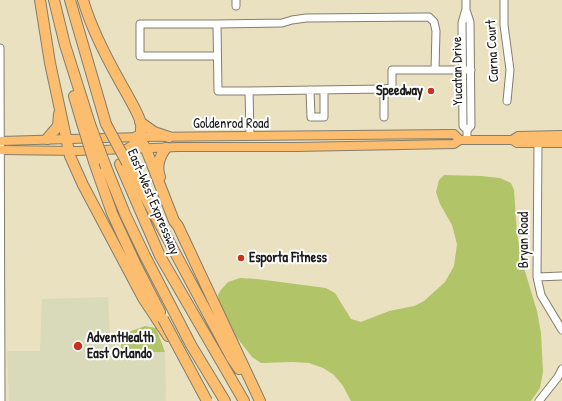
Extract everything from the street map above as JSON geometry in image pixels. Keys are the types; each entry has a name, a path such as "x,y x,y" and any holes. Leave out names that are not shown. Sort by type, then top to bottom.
{"highway":[{"path":"40,0 59,110 69,151 84,185 144,298 167,335 213,401"},
{"name":"East-West Expressway","path":"54,0 86,124 106,167 125,214 156,276 191,345 225,401"},
{"name":"East-West Expressway","path":"70,0 106,124 160,256 244,401"},
{"path":"83,0 87,13 109,61 140,122 154,132 169,137"},
{"path":"47,139 58,126 59,110"},
{"path":"128,149 134,146 139,138 140,122"},
{"path":"86,124 94,162 112,213 163,319 207,401"},
{"path":"139,138 146,149 174,221 178,226"},
{"path":"166,148 160,156 158,171 178,226 260,401"},
{"path":"123,164 231,357 260,401"}],"main road":[{"name":"Goldenrod Road","path":"0,141 169,137 454,134 464,140"},
{"path":"523,143 529,139 547,139 551,135"},
{"name":"Goldenrod Road","path":"512,140 518,136 562,135"},
{"path":"233,147 247,140 250,136"},
{"path":"250,147 253,143 266,140 270,136"},
{"name":"Goldenrod Road","path":"0,150 69,151 166,148 454,144 464,140 512,140 517,143 538,144 562,143"}],"street":[{"name":"Yucatan Drive","path":"466,0 466,9 462,23 462,70 463,126 467,130"},
{"name":"Carna Court","path":"504,0 504,25 510,70 507,101"},
{"name":"Yucatan Drive","path":"464,140 467,130 472,126 470,22 466,9"},
{"path":"217,56 140,56 140,24 282,23 306,18 429,17 434,22 436,31 435,70"},
{"path":"217,24 218,90 384,89 392,88 392,70 471,70"},
{"path":"0,48 1,401"},
{"path":"384,89 384,117"},
{"path":"310,90 311,117 324,117 324,90"},
{"path":"249,91 250,136"},
{"name":"Bryan Road","path":"538,144 537,277 541,295 561,327"},
{"path":"537,277 562,276"},
{"path":"539,401 560,378 562,369"}],"shaded area":[{"name":"AdventHealth East Orlando","path":"108,297 110,338 115,342 116,352 165,352 166,401 9,401 7,351 40,351 42,299"}],"green space":[{"path":"444,175 500,178 511,183 514,190 517,234 524,268 537,311 541,333 543,372 540,388 531,401 351,401 343,386 334,375 323,368 309,363 261,363 252,357 231,330 219,301 218,295 228,282 240,278 257,279 326,288 335,293 351,319 361,322 389,311 414,306 424,301 445,282 454,266 457,244 452,225 440,204 436,192 439,180"},
{"path":"145,326 156,328 165,352 124,352 121,347 123,334"}],"place":[{"name":"Speedway","path":"431,91"},
{"name":"Esporta Fitness","path":"241,258"},
{"name":"AdventHealth East Orlando","path":"78,346"}]}
